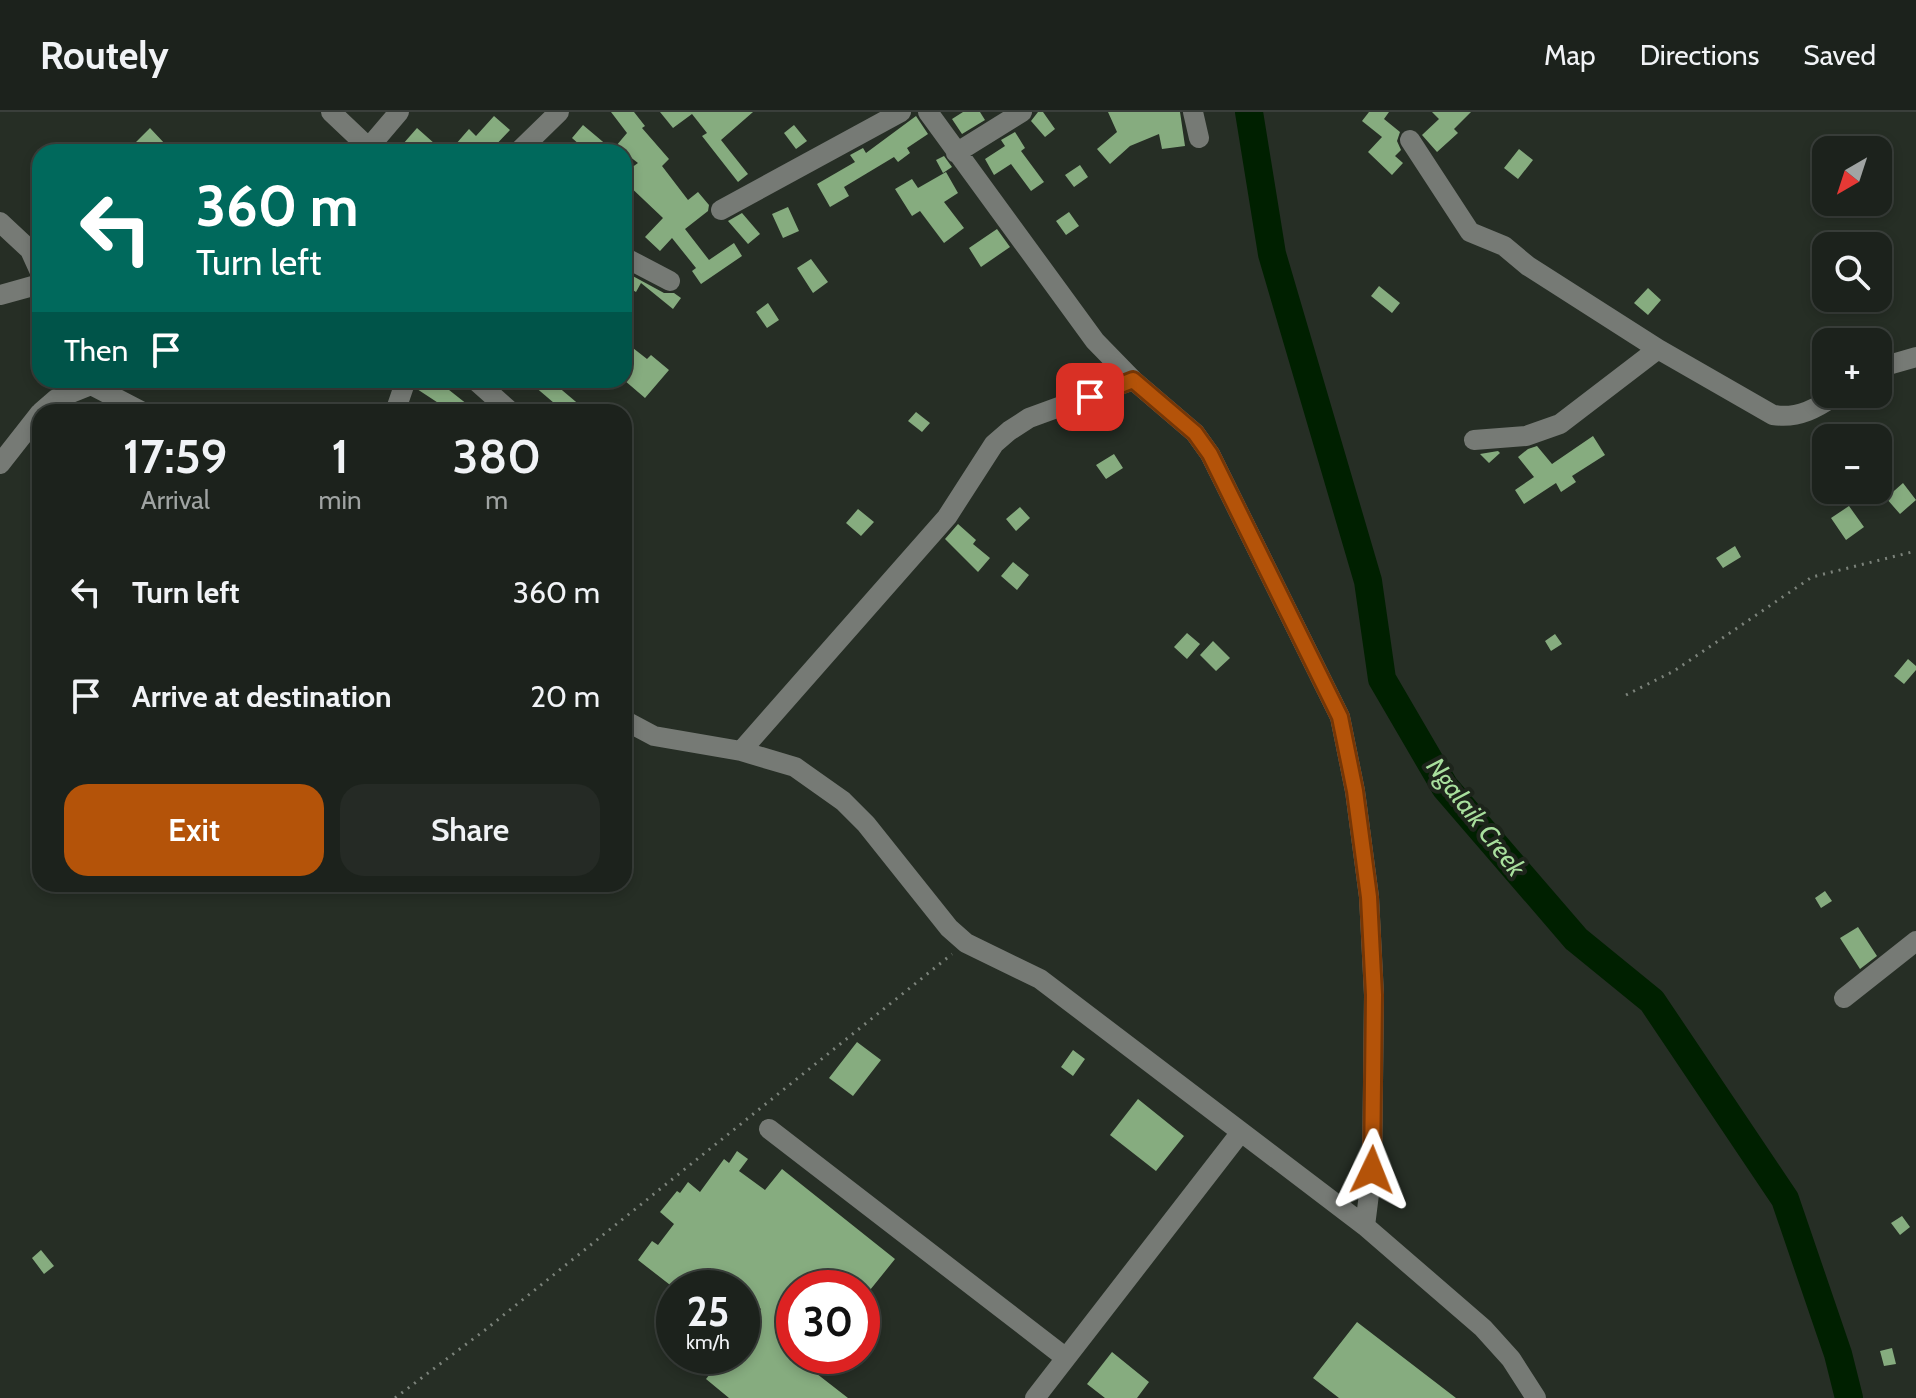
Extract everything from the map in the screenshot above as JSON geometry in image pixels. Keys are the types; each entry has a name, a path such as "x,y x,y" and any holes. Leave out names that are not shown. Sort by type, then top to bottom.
{"street":[{"path":"331,112 360,144"},
{"path":"371,144 399,112"},
{"path":"526,144 559,112"},
{"path":"721,210 901,112"},
{"path":"928,112 1095,341 1133,380 1195,433 1210,454 1340,717 1355,791 1369,897 1374,995 1372,1170 1365,1226"},
{"path":"956,153 1022,112"},
{"path":"1193,112 1199,138"},
{"path":"1410,140 1470,232 1504,246 1528,266 1658,349 1773,415 1789,417 1814,408"},
{"path":"0,222 32,254"},
{"path":"632,261 670,281"},
{"path":"0,295 32,286"},
{"path":"1474,440 1526,436 1560,424 1658,349"},
{"path":"1892,364 1916,357"},
{"path":"741,751 947,517 994,444 1029,418 1133,380"},
{"path":"51,404 79,388"},
{"path":"99,388 128,404"},
{"path":"484,388 502,404"},
{"path":"0,464 32,424"},
{"path":"632,724 654,736 741,751 795,767 843,801 949,928 966,943 1040,979 1365,1226 1483,1328 1511,1359 1536,1398"},
{"path":"1844,998 1916,941"},
{"path":"769,1129 1066,1358"},
{"path":"1035,1398 1241,1132"}],"path":[{"path":"1626,695 1674,671 1812,577 1916,551"},
{"path":"395,1398 485,1330 966,943"}],"building":[{"path":"611,112 634,112 645,126 642,128 669,159 662,166 688,200 698,192 709,205 708,211 685,229 709,260 734,243 742,256 701,284 692,271 696,268 672,238 660,251 645,237 663,218 632,189 632,167 638,163 632,158 632,144 618,144 627,133"},
{"path":"660,112 753,112 721,140 748,174 738,182 702,136 707,133 692,114 673,128"},
{"path":"963,112 980,112 985,120 962,134 952,119"},
{"path":"1038,112 1043,112 1055,129 1045,137 1031,121"},
{"path":"1108,112 1180,112 1185,146 1162,149 1159,134 1130,146 1110,164 1097,149 1117,132"},
{"path":"1369,112 1389,112 1384,119 1400,132 1397,141 1401,150 1395,156 1403,163 1392,175 1368,152 1382,137 1362,121"},
{"path":"1432,112 1471,112 1454,129 1458,133 1437,152 1422,135 1439,119"},
{"path":"494,116 510,130 497,144 456,144 469,129 476,136"},
{"path":"916,116 928,134 907,148 910,153 898,162 894,157 844,187 849,196 830,207 817,184 855,162 850,155 863,148 866,153"},
{"path":"583,125 606,144 579,144 572,138"},
{"path":"794,125 807,141 796,149 784,133"},
{"path":"150,128 165,144 138,144 136,142"},
{"path":"417,128 435,144 403,144"},
{"path":"1015,132 1025,148 1021,151 1044,182 1031,191 1011,164 994,175 985,159 1005,146 1001,140"},
{"path":"1519,149 1533,160 1518,179 1504,168"},
{"path":"944,156 952,167 943,173 936,160"},
{"path":"1080,165 1088,177 1074,187 1065,175"},
{"path":"946,172 958,193 944,202 964,228 944,243 920,211 912,216 895,189 912,179 918,188"},
{"path":"788,207 799,231 783,238 772,214"},
{"path":"1069,212 1079,226 1066,235 1056,221"},
{"path":"742,213 760,234 748,244 728,221"},
{"path":"997,229 1010,247 981,267 969,248"},
{"path":"811,259 828,282 813,293 797,268"},
{"path":"632,276 664,293 674,293 681,298 673,309 641,283 636,292 632,290"},
{"path":"1379,286 1400,303 1392,313 1371,296"},
{"path":"1648,288 1661,300 1648,315 1634,303"},
{"path":"768,303 779,320 767,328 756,312"},
{"path":"632,347 647,359 651,355 669,370 645,398 632,387"},
{"path":"447,388 467,404 440,404 417,389"},
{"path":"536,388 560,388 578,404 553,404"},
{"path":"916,412 930,423 922,432 908,421"},
{"path":"1593,436 1605,455 1572,476 1576,482 1561,492 1556,483 1524,504 1515,490 1534,477 1518,457 1537,446 1552,464"},
{"path":"1500,453 1489,463 1480,454"},
{"path":"1114,454 1123,468 1106,479 1096,465"},
{"path":"1903,483 1916,500 1900,514 1891,504 1892,493"},
{"path":"1849,506 1864,527 1846,540 1831,518"},
{"path":"1020,507 1030,518 1016,531 1006,519"},
{"path":"858,509 874,522 861,536 846,523"},
{"path":"958,524 976,540 973,544 990,558 978,572 945,539"},
{"path":"1735,546 1741,557 1723,568 1716,558"},
{"path":"1013,562 1029,575 1017,590 1001,576"},
{"path":"1187,633 1200,644 1187,659 1174,647"},
{"path":"1555,634 1562,644 1551,651 1545,641"},
{"path":"1213,641 1230,658 1216,671 1200,655"},
{"path":"1908,659 1916,670 1904,684 1894,676"},
{"path":"1825,891 1832,901 1821,908 1815,898"},
{"path":"1858,927 1877,956 1860,969 1840,938"},
{"path":"857,1042 881,1060 853,1096 829,1078"},
{"path":"1073,1050 1085,1059 1073,1076 1061,1067"},
{"path":"1138,1099 1184,1136 1156,1171 1110,1135"},
{"path":"737,1151 748,1159 739,1171 765,1190 782,1169 895,1259 880,1278 880,1270 776,1270 776,1374 817,1374 848,1398 729,1398 706,1379 710,1374 760,1374 760,1270 656,1270 656,1274 638,1260 652,1241 658,1245 674,1224 660,1212 677,1191 680,1193 688,1182 700,1192 724,1159 729,1163"},
{"path":"1902,1216 1910,1227 1900,1235 1891,1223"},
{"path":"41,1250 54,1266 44,1274 32,1258"},
{"path":"1357,1322 1456,1398 1339,1398 1313,1378"},
{"path":"1892,1348 1896,1364 1884,1366 1880,1351"},
{"path":"1112,1352 1149,1382 1137,1398 1105,1398 1087,1384"}],"waterway":[{"name":"Ngalaik Creek","path":"1249,112 1272,254 1368,581 1382,679 1445,787 1576,939 1652,1001 1785,1199 1838,1354 1849,1398"}],"route":[{"path":"1090,397 1133,380 1195,433 1224,480 1340,717 1355,791 1369,897 1374,995 1372,1170"}]}
